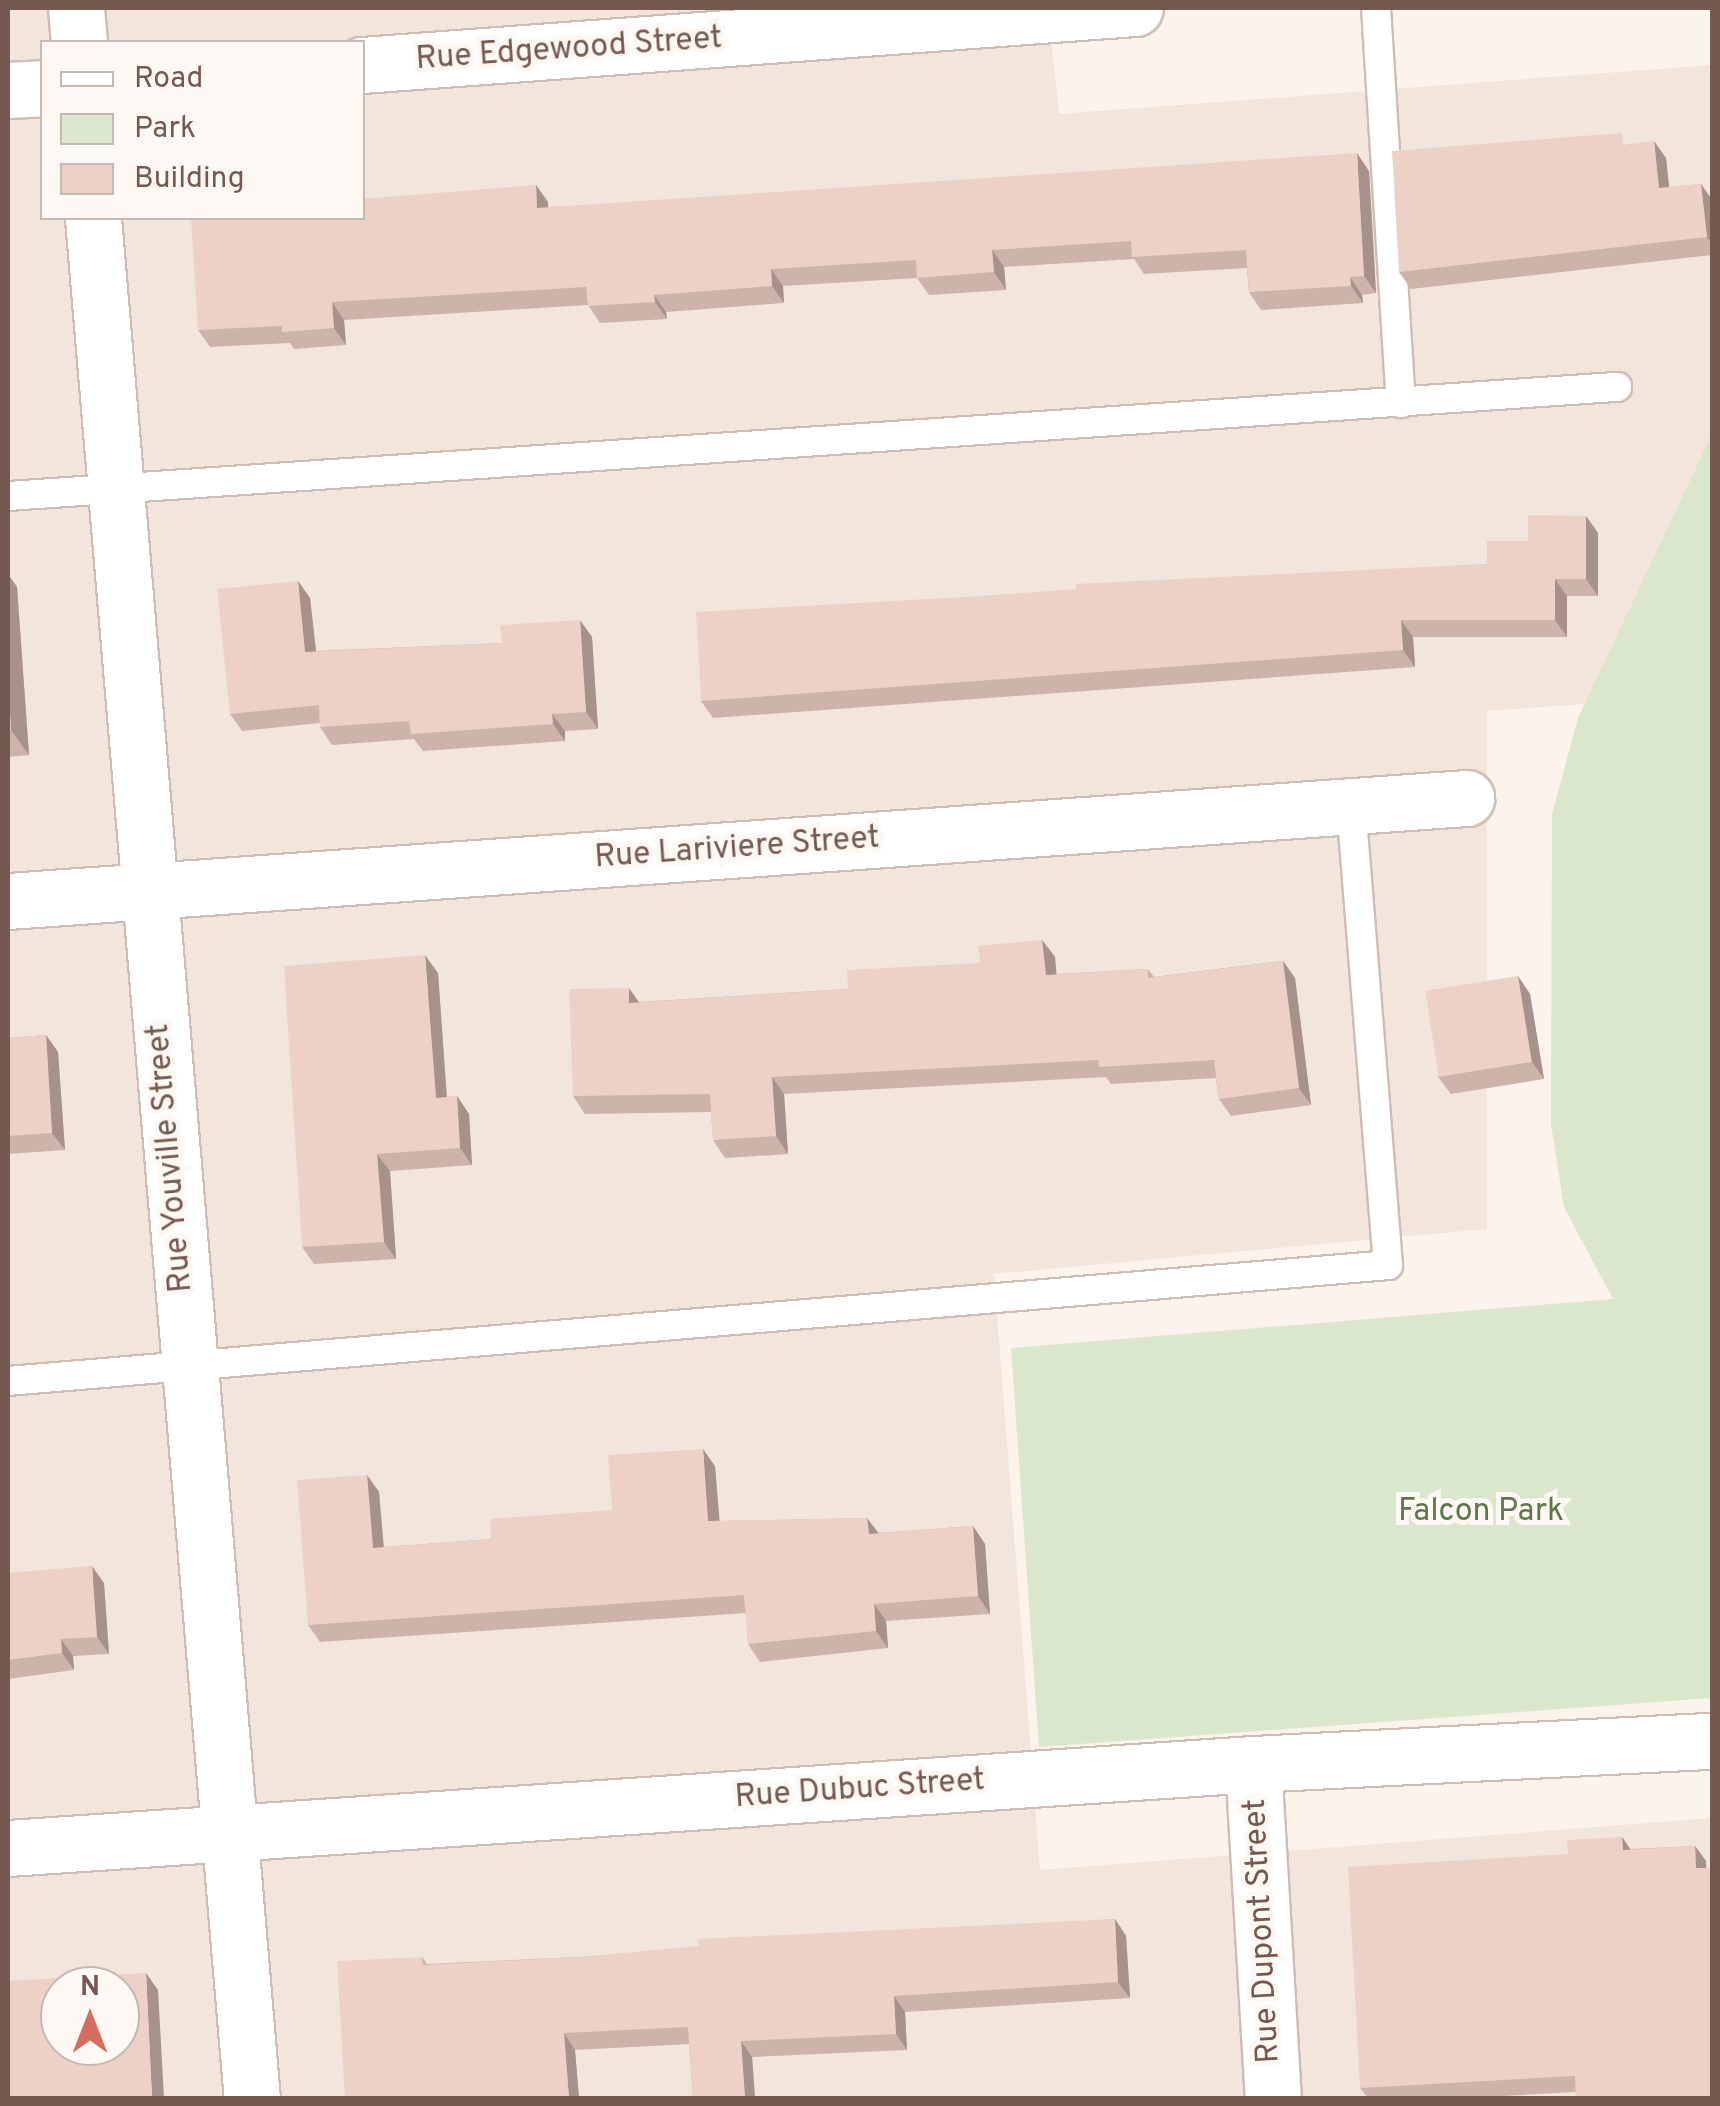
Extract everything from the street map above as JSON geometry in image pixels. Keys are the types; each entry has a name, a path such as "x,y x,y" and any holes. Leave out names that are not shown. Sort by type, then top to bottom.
{"street":[{"path":"76,8 79,40"},
{"name":"Rue Edgewood Street","path":"365,65 1135,8"},
{"path":"8,90 40,88"},
{"name":"Rue Youville Street","path":"94,220 252,2098"},
{"name":"Rue Lariviere Street","path":"8,902 1466,798"},
{"name":"Rue Dubuc Street","path":"8,1848 1252,1764 1712,1741"},
{"name":"Rue Dupont Street","path":"1252,1764 1273,2098"}],"lane":[{"path":"1376,8 1400,403"},
{"path":"8,496 1618,387"},
{"path":"8,1381 1388,1266 1350,805"}],"shaded area":[{"path":"8,8 1048,8 1059,114 1712,65 1712,695 1487,711 1487,1229 994,1274 1040,1870 1712,1818 1712,2098 8,2098"}],"green space":[{"name":"Falcon Park","path":"1712,434 1712,1698 1039,1747 1011,1348 1613,1299 1564,1207 1551,1124 1552,814 1578,718"}],"building":[{"path":"1622,133 1623,145 1654,141 1659,188 1701,184 1707,237 1399,272 1392,151"},
{"path":"1357,153 1364,276 1350,277 1351,286 1249,292 1246,250 1132,257 1131,241 992,250 994,272 917,278 916,260 771,269 772,286 654,295 655,302 588,306 586,287 332,302 334,328 282,332 282,326 198,330 191,220 365,220 365,199 536,185 537,208"},
{"path":"1528,515 1586,516 1586,579 1555,579 1555,620 1401,620 1403,650 701,701 696,612 982,596 1076,589 1076,584 1487,564 1487,541 1528,541"},
{"path":"298,581 305,652 502,643 500,625 580,620 586,712 552,714 553,724 411,734 409,721 320,727 319,705 230,714 217,589"},
{"path":"8,676 11,730 8,731"},
{"path":"1042,940 1046,975 1148,969 1148,978 1283,961 1299,1088 1219,1099 1214,1060 1099,1067 1098,1060 772,1077 776,1136 713,1140 710,1094 573,1096 569,989 629,988 629,1003 848,989 847,970 980,963 978,946"},
{"path":"425,955 436,1098 457,1096 460,1148 377,1154 384,1242 302,1247 284,966"},
{"path":"1518,976 1532,1062 1439,1077 1425,991"},
{"path":"46,1035 52,1133 8,1136 8,1038"},
{"path":"703,1449 708,1521 867,1518 869,1534 973,1526 978,1596 874,1604 876,1631 748,1644 744,1595 308,1625 297,1480 367,1475 373,1548 491,1539 490,1519 612,1510 608,1455"},
{"path":"92,1566 97,1637 61,1639 62,1653 8,1660 8,1573"},
{"path":"1622,1837 1623,1850 1695,1846 1696,1868 1712,1868 1712,2098 1576,2098 1575,2076 1360,2088 1348,1867 1568,1854 1567,1840"},
{"path":"1115,1919 1118,1982 894,1996 896,2034 741,2041 745,2098 693,2098 688,2027 564,2033 569,2098 345,2098 337,1961 422,1957 423,1965 579,1957 699,1946 698,1939"},
{"path":"140,1973 146,1973 152,2098 8,2098 8,1981 40,1979 40,2066 140,2066"}]}
